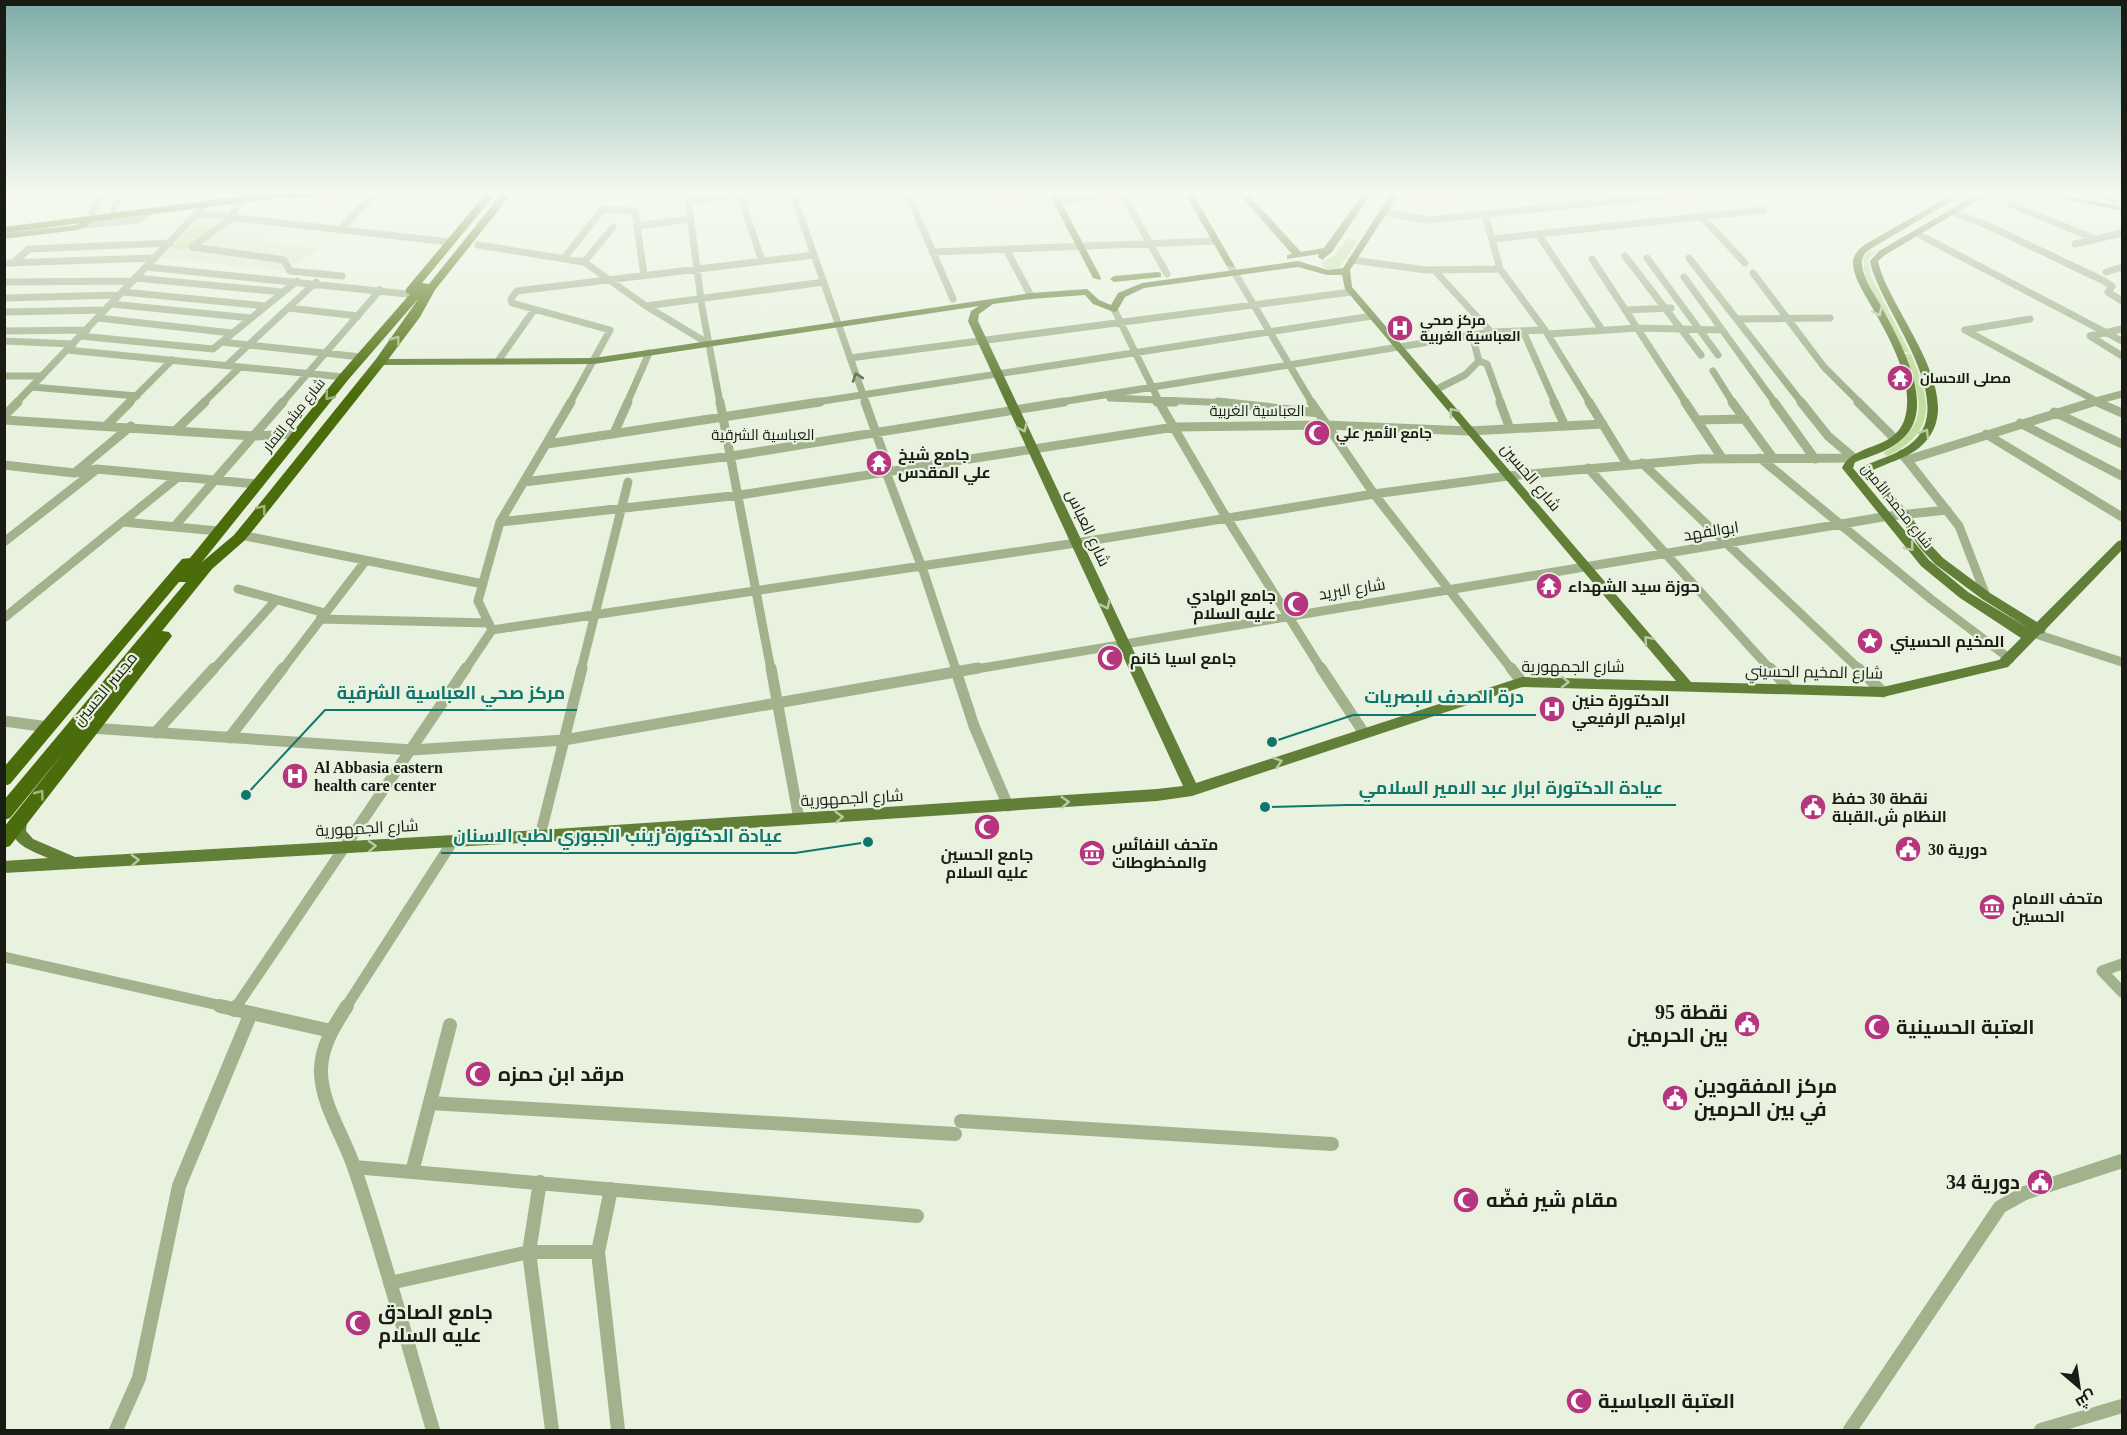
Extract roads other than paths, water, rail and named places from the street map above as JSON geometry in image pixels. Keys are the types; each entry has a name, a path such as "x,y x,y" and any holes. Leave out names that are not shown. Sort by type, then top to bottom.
{"highway":[{"path":"395,316 407,294 436,259"},
{"path":"4,841 90,728 380,362 414,316 427,289 450,259"},
{"path":"427,289 452,259"},
{"path":"414,316 438,296 467,259"},
{"name":"شارع ميثم التمار","path":"200,566 215,535 344,377 395,316 427,289"},
{"path":"4,779 185,564 215,535"},
{"path":"200,566 240,537"},
{"name":"مجسر الحسين","path":"4,798 200,566"},
{"name":"مجسر الحسين","path":"4,813 200,566"}],"main road":[{"path":"1087,259 1097,278"},
{"path":"1227,259 1233,269"},
{"path":"1284,259 1233,269 1134,288 1121,295 1113,309 1096,302 1087,292 1085,283 1097,278 1114,279 1167,274 1233,269 1301,264 1315,267 1329,274 1346,270"},
{"path":"1315,267 1318,259"},
{"name":"شارع محمد الأمين","path":"1858,259 1860,276 1904,364 1913,397 1910,420 1894,439 1847,463 1849,472 1889,516 1908,545 1942,578 2036,634"},
{"name":"شارع محمد الأمين","path":"1878,259 1874,265 1922,363 1932,399 1930,426 1921,440 1905,457 1870,467 1867,471 1904,515 1932,554 2036,634"},
{"path":"1351,292 1346,270 1352,260"},
{"path":"380,362 594,361 1031,297 1087,292 1101,296 1116,293 1122,286 1114,279"},
{"name":"شارع الحسين","path":"1351,292 1686,684"},
{"name":"شارع العباس","path":"1009,300 984,307 974,314 973,321 1192,790"},
{"path":"2010,659 2122,544"},
{"name":"شارع المخيم الحسيني","path":"1686,684 1883,692 1981,669 2010,659"},
{"name":"شارع الجمهورية","path":"4,867 540,836 1156,795 1192,790 1522,682 1686,684"},
{"path":"20,821 19,833 28,843 77,864"}],"street":[{"path":"13,263 18,259"},
{"path":"4,263 127,259"},
{"path":"4,418 153,259"},
{"path":"277,259 284,260 290,271 342,276"},
{"path":"569,259 584,262 646,306 709,344"},
{"path":"642,259 644,274"},
{"path":"697,259 709,344 740,495 754,589 799,819"},
{"path":"491,626 478,602 500,522 547,444 609,330 512,303 511,299 517,291 780,259"},
{"path":"815,259 974,726 1008,806"},
{"path":"935,259 953,299"},
{"path":"1011,259 1031,297"},
{"path":"1158,259 1167,274"},
{"path":"1497,259 1500,269 1547,332 1627,464"},
{"path":"1555,259 1602,330"},
{"path":"1592,259 1722,458"},
{"path":"1627,259 1701,355"},
{"path":"1648,259 1718,355"},
{"path":"1690,259 1828,436 1854,459"},
{"path":"1741,259 1745,263"},
{"path":"1966,259 2122,341"},
{"path":"2058,259 2112,286 2109,292 2122,301"},
{"path":"1352,260 1389,267 1436,271 1500,269"},
{"path":"147,267 297,280 407,294"},
{"path":"2106,272 2122,267"},
{"path":"1233,269 1292,365 1325,425 1374,494 1522,682"},
{"path":"1436,271 1491,332"},
{"path":"1753,273 1798,336 1842,388 1894,439"},
{"path":"1684,277 1815,459"},
{"path":"4,282 134,280 283,292"},
{"path":"80,336 213,349 297,280"},
{"path":"227,365 316,282"},
{"path":"646,306 824,282"},
{"path":"174,527 212,480 254,436 380,290"},
{"path":"850,358 1351,292"},
{"path":"4,298 121,293 266,306"},
{"path":"4,312 108,307 251,318"},
{"path":"1626,310 1682,307"},
{"path":"289,308 358,316"},
{"path":"1113,309 1160,402 1228,519 1286,616 1364,734"},
{"path":"498,361 534,310"},
{"path":"547,444 1372,316"},
{"path":"98,318 232,333"},
{"path":"1737,319 1830,318"},
{"path":"2030,319 1965,330 2095,401 2122,413"},
{"path":"1128,395 1152,387 1491,332 1638,328 1722,330"},
{"path":"2122,329 2090,336 2122,356"},
{"path":"4,331 87,330"},
{"path":"1523,331 1565,426"},
{"path":"1472,335 1479,361"},
{"path":"4,341 344,377"},
{"path":"222,342 361,357"},
{"path":"614,434 649,352"},
{"path":"107,425 172,360"},
{"path":"1479,361 1487,364 1510,429"},
{"path":"1439,388 1465,375 1479,361"},
{"path":"177,429 240,367"},
{"path":"1713,371 1725,396 1773,458"},
{"path":"4,376 42,376"},
{"path":"32,387 137,396"},
{"path":"1986,596 1964,535 1905,457 2122,394"},
{"path":"524,482 732,456 1094,396 1128,395 1160,402 1212,401 1318,413"},
{"path":"4,401 18,402"},
{"path":"2054,412 2122,444"},
{"path":"4,418 254,436 298,435"},
{"path":"1698,420 1745,419"},
{"path":"2020,423 2122,476"},
{"path":"500,522 740,495 1033,451 1174,427 1325,425 1469,431 1603,424"},
{"path":"74,473 131,426"},
{"path":"1986,434 2122,517"},
{"path":"238,589 322,616 491,626 595,614 1076,543 1374,494 1508,476 1627,464 1722,458 1854,459"},
{"path":"1760,458 2010,659"},
{"path":"1642,463 1883,692"},
{"path":"4,465 74,473 97,469 257,484"},
{"path":"1588,468 1788,688"},
{"path":"4,542 97,469"},
{"path":"4,618 178,477"},
{"path":"540,836 628,482"},
{"path":"1889,516 1947,510"},
{"name":"ابوالفهد","path":"1585,567 1842,526 1889,516"},
{"path":"123,522 174,527 215,535"},
{"path":"240,537 301,545 364,562 483,584"},
{"path":"229,738 364,562"},
{"name":"شارع البريد","path":"90,728 412,750 564,740 957,674 1124,643 1585,567"},
{"path":"155,733 276,600"},
{"path":"234,1010 412,750 491,626"},
{"path":"2036,634 2122,662"},
{"path":"4,721 48,727"},
{"path":"433,1431 354,1167 324,1091 321,1072 325,1047 331,1030 453,841"},
{"path":"4,957 251,1014 331,1030"},
{"path":"2122,964 2102,971 2122,992"},
{"path":"116,1431 139,1378 179,1186 251,1014"},
{"path":"412,1172 450,1025"},
{"path":"430,1103 1332,1144"},
{"path":"1850,1431 2000,1207 2025,1193 2122,1161"},
{"path":"354,1167 917,1216"},
{"path":"540,1182 529,1252 552,1431"},
{"path":"611,1189 598,1252 618,1431"},
{"path":"390,1283 529,1252 598,1252"},
{"path":"2042,1431 2122,1406"}],"place":[{"name":"مركز صحي العباسية الغربية","path":"1400,328"},
{"name":"مصلى الاحسان","path":"1900,378"},
{"name":"جامع الأمير علي","path":"1317,433"},
{"name":"جامع شيخ علي المقدس","path":"879,463"},
{"name":"حوزة سيد الشهداء","path":"1549,586"},
{"name":"جامع الهادي عليه السلام","path":"1296,604"},
{"name":"المخيم الحسيني","path":"1870,641"},
{"name":"جامع اسيا خانم","path":"1110,658"},
{"name":"الدكتورة حنين ابراهيم الرفيعي","path":"1552,709"},
{"name":"درة الصدف للبصريات","path":"1272,742"},
{"name":"Al Abbasia eastern health care center","path":"295,776"},
{"name":"مركز صحي العباسية الشرقية","path":"246,795"},
{"name":"عيادة الدكتورة ابرار عبد الامير السلامي","path":"1265,807"},
{"name":"نقطة 30 حفظ النظام ش.القبلة","path":"1813,807"},
{"name":"جامع الحسين عليه السلام","path":"987,827"},
{"name":"عيادة الدكتورة زينب الجبوري لطب الاسنان","path":"868,842"},
{"name":"دورية 30","path":"1908,849"},
{"name":"متحف النفائس والمخطوطات","path":"1092,853"},
{"name":"متحف الامام الحسين","path":"1992,907"},
{"name":"نقطة 95 بين الحرمين","path":"1747,1024"},
{"name":"العتبة الحسينية","path":"1877,1027"},
{"name":"مرقد ابن حمزه","path":"478,1074"},
{"name":"مركز المفقودين في بين الحرمين","path":"1675,1098"},
{"name":"دورية 34","path":"2040,1182"},
{"name":"مقام شير فضّه","path":"1466,1200"},
{"name":"جامع الصادق عليه السلام","path":"358,1323"},
{"name":"العتبة العباسية","path":"1579,1401"}],"district":[{"name":"العباسية الغربية","path":"1257,411"},
{"name":"العباسية الشرقية","path":"763,435"}]}
